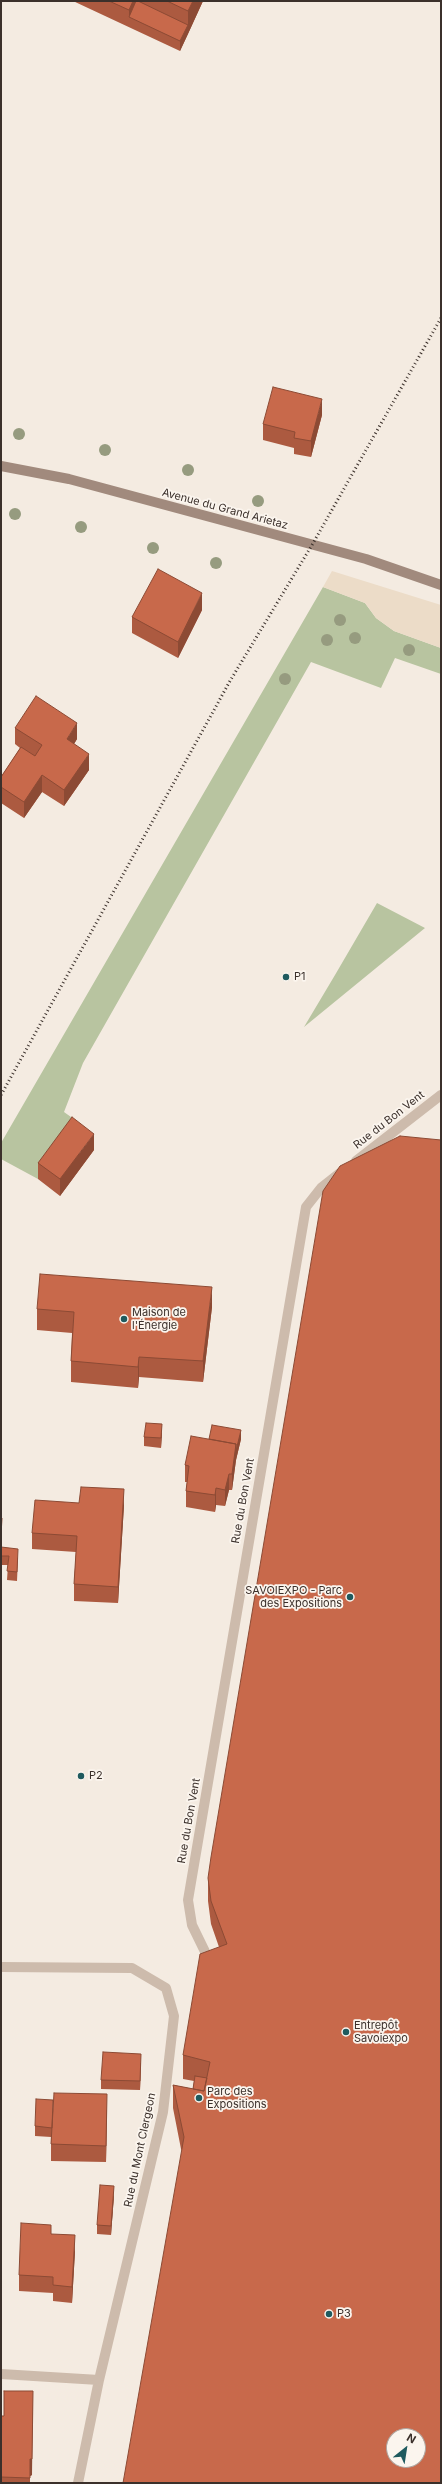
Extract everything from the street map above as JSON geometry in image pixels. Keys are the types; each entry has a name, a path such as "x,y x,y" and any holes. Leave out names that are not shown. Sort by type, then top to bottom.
{"main road":[{"name":"Avenue du Grand Arietaz","path":"1,466 69,479 366,559 441,585"}],"street":[{"name":"Rue du Bon Vent","path":"213,1969 192,1924 188,1900 306,1207 321,1188 441,1095"},
{"name":"Rue du Mont Clergeon","path":"1,1967 132,1968 166,1988 174,2016 163,2112 99,2380 78,2483"},
{"path":"1,2374 99,2380"}],"green space":[{"path":"323,587 365,603 376,618 394,631 441,648 441,674 395,658 381,688 311,662 83,1063 64,1112 78,1122 72,1133 38,1179 1,1159 1,1143"},
{"path":"377,903 425,928 304,1027 335,975"}],"shaded area":[{"path":"332,571 441,605 441,648 394,631 376,618 365,603 323,587"}],"building":[{"path":"109,1 133,1 129,10"},
{"path":"136,1 188,25 180,41 129,17"},
{"path":"167,1 193,1 188,11"},
{"path":"273,387 322,399 311,441 294,438 295,432 263,424"},
{"path":"158,569 202,593 178,642 132,617"},
{"path":"36,696 77,723 67,739 89,754 64,790 42,775 24,802 1,787 1,777 21,747 35,756 42,745 15,728"},
{"path":"72,1117 94,1134 60,1179 38,1163"},
{"name":"SAVOIEXPO - Parc des Expositions","path":"400,1136 441,1140 441,2483 123,2483 184,2137 173,2085 204,2091 210,2062 183,2055 200,1954 227,1944 211,1901 208,1878 323,1191 340,1166"},
{"path":"40,1274 212,1287 203,1361 139,1357 138,1367 71,1361 74,1312 37,1309"},
{"path":"146,1423 162,1424 161,1438 144,1437"},
{"path":"212,1425 241,1430 236,1451 236,1444 209,1439"},
{"path":"191,1436 236,1444 232,1474 229,1474 225,1490 216,1488 215,1495 186,1491 189,1466 185,1465"},
{"path":"81,1487 124,1489 118,1587 74,1584 77,1536 32,1533 35,1500 79,1503"},
{"path":"1,1547 18,1549 17,1572 7,1571 9,1556 1,1556"},
{"path":"103,2052 141,2054 140,2081 101,2080"},
{"path":"195,2076 207,2078 204,2091 193,2089"},
{"path":"54,2093 107,2094 106,2146 51,2144"},
{"path":"36,2099 53,2100 52,2128 35,2126"},
{"path":"100,2185 114,2186 111,2226 97,2225"},
{"path":"21,2223 51,2225 51,2234 75,2235 72,2287 53,2285 53,2277 19,2275"},
{"path":"4,2391 33,2391 32,2459 30,2459 30,2478 1,2477 1,2416 4,2416"}],"railway":[{"path":"1,1095 230,681 312,545 441,318"}],"place":[{"name":"P1","path":"286,977"},
{"name":"Maison de l'Énergie","path":"124,1319"},
{"name":"SAVOIEXPO - Parc des Expositions","path":"350,1597"},
{"name":"P2","path":"81,1776"},
{"name":"Entrepôt Savoiexpo","path":"346,2032"},
{"name":"Parc des Expositions","path":"199,2098"},
{"name":"P3","path":"329,2314"}]}
